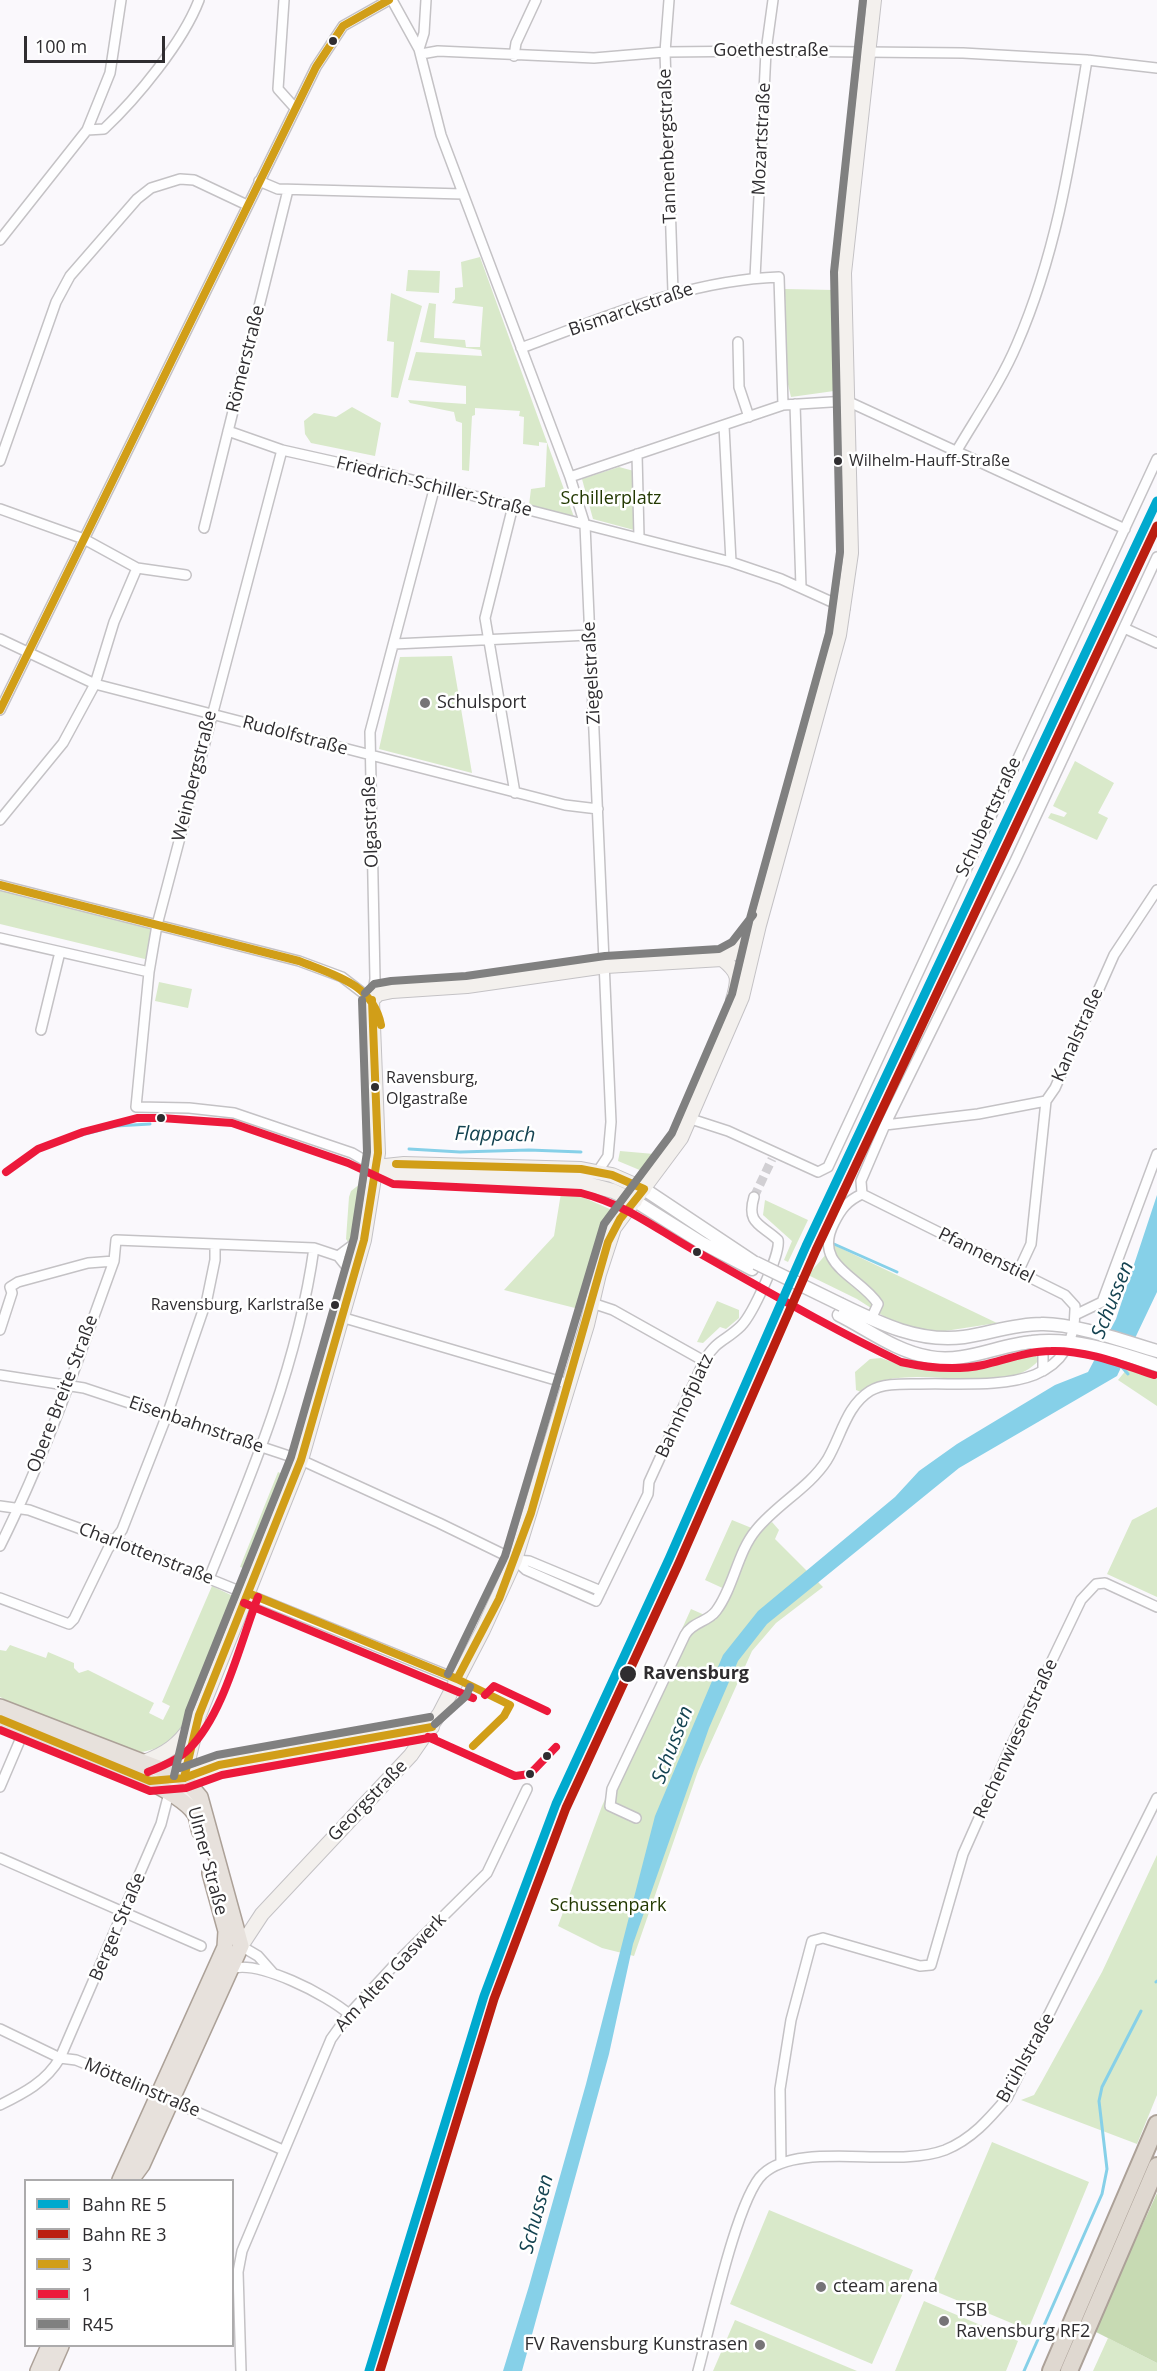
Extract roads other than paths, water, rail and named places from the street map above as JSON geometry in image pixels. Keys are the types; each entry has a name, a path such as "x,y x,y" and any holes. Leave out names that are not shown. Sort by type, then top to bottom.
{"highway":[{"path":"1051,2371 1157,2124"},
{"path":"1069,2371 1157,2166"}],"main road":[{"path":"725,1037 749,976 759,926 845,608 851,552 844,273 874,0"},
{"path":"372,1000 378,994 392,991 459,987 606,966 722,959 739,950 759,926"},
{"path":"722,959 735,970 738,980 727,1018 725,1037"},
{"name":"Olgastraße","path":"199,1714 301,1460 354,1276 370,1209 376,1167 377,1113 372,1000"},
{"name":"Georgstraße","path":"241,1946 262,1914 411,1755 432,1727 483,1630 514,1560 569,1384 614,1228 681,1138 725,1037"},
{"path":"376,1167 404,1164 598,1171 644,1189"},
{"path":"376,1167 395,1174 583,1183 613,1191 635,1201"},
{"path":"0,1707 26,1725 150,1781 184,1803 195,1815"},
{"path":"144,1762 160,1756 182,1741 199,1714"},
{"path":"184,1778 199,1714"},
{"path":"0,1719 144,1762 184,1778"},
{"path":"150,1781 184,1778 219,1765 432,1727"},
{"name":"Ulmer Straße","path":"132,2179 142,2165 164,2097 225,1947 226,1931 184,1778"},
{"name":"Ulmer Straße","path":"121,2179 241,1946 200,1797 184,1778"},
{"path":"38,2371 49,2347"},
{"path":"50,2371 61,2347"}],"street":[{"path":"0,240 87,130 110,73 121,0"},
{"path":"87,130 104,129 124,110 173,45 194,13 199,0"},
{"path":"284,0 278,89 295,108"},
{"path":"0,710 295,108 336,36 352,19 390,0 420,52"},
{"path":"420,52 426,0"},
{"path":"514,56 516,44 536,0"},
{"name":"Tannenbergstraße","path":"669,0 666,52 673,292"},
{"name":"Mozartstraße","path":"755,278 766,51 773,0"},
{"name":"Goethestraße","path":"420,52 594,58 666,52 867,51 1087,60 1157,69"},
{"name":"Ziegelstraße","path":"420,52 441,135 570,477 585,525 606,966 610,1130 608,1155 598,1171"},
{"path":"956,452 1016,346 1041,284 1065,192 1087,60"},
{"path":"0,461 56,302 70,276 137,199 151,188 180,179 194,180 247,205"},
{"path":"259,181 278,189 288,190 463,194"},
{"name":"Römerstraße","path":"204,528 288,190"},
{"name":"Bismarckstraße","path":"522,348 673,292 755,278 779,277 783,405"},
{"path":"738,342 739,387 749,417"},
{"path":"570,477 783,405 847,401 1125,529"},
{"path":"795,404 801,587"},
{"path":"724,426 731,562"},
{"name":"Friedrich-Schiller-Straße","path":"228,431 282,450 435,486 731,562 801,587 845,608"},
{"name":"Weinbergstraße","path":"282,450 157,925 149,972 136,1107 189,1108 234,1113 352,1153 376,1167"},
{"path":"637,454 639,537"},
{"name":"Schubertstraße","path":"691,1119 774,1156 818,1172 828,1167 1157,459"},
{"name":"Olgastraße","path":"372,1000 375,979 370,732 435,486"},
{"path":"513,506 485,618 515,792"},
{"path":"0,509 84,539 137,568 186,575"},
{"path":"871,1319 878,1304 873,1296 843,1273 831,1257 828,1241 831,1229 842,1207 862,1194 861,1181 885,1125 1015,861 1157,557"},
{"path":"0,820 63,742 94,684 114,622 137,568"},
{"path":"1124,628 1157,643"},
{"path":"394,644 590,635"},
{"name":"Rudolfstraße","path":"0,639 94,684 565,806 598,809"},
{"path":"0,885 299,961 342,977 372,1000"},
{"name":"Kanalstraße","path":"885,1125 978,1114 1046,1101 1055,1088 1114,955 1157,890"},
{"path":"0,938 149,972"},
{"path":"41,1030 60,952"},
{"path":"1018,1272 1031,1244 1046,1101"},
{"path":"636,1818 610,1806 612,1789 685,1635 690,1627 716,1613 756,1530 786,1503 825,1462 853,1406 871,1390 893,1385 1017,1381 1043,1371 1059,1360 1073,1335 1075,1315 1102,1302 1157,1154"},
{"path":"644,1189 754,1266"},
{"name":"Pfannenstiel","path":"862,1194 1065,1295 1075,1306 1075,1315"},
{"name":"Bahnhofplatz","path":"596,1601 648,1494 649,1482 704,1361 716,1342 745,1321 779,1247 778,1240 753,1220 750,1210 754,1197"},
{"path":"635,1201 702,1243 754,1266 840,1310 904,1352 932,1358 969,1356 1073,1335"},
{"path":"338,1256 360,1237 370,1209"},
{"name":"Obere Breite Straße","path":"0,1546 69,1385 114,1261 116,1240 215,1244"},
{"path":"0,1598 69,1624 74,1619 114,1541 122,1530 167,1415 207,1299 215,1260 215,1244 314,1248 338,1256 354,1276"},
{"path":"209,1578 263,1448 308,1295 314,1248"},
{"path":"0,1330 12,1293 10,1287 18,1282 88,1263 114,1261"},
{"path":"592,1303 613,1310 704,1361"},
{"path":"840,1310 890,1327 930,1337 961,1337 1041,1324 1073,1335 1148,1353 1157,1365"},
{"path":"341,1317 569,1384"},
{"path":"1030,1342 1043,1352 1043,1371"},
{"name":"Eisenbahnstraße","path":"0,1376 69,1385 301,1460 514,1560 526,1570 596,1601"},
{"name":"Charlottenstraße","path":"0,1506 29,1510 114,1541 457,1679"},
{"name":"Eisenbahnstraße","path":"514,1560 529,1561 601,1591"},
{"name":"Rechenwiesenstraße","path":"781,2163 780,2089 791,2020 812,1941 823,1938 920,1966 931,1965 963,1854 1010,1748 1081,1600 1095,1584 1105,1583 1157,1607"},
{"path":"0,1787 26,1725"},
{"name":"Am Alten Gaswerk","path":"241,2371 238,2272 242,2251 331,2039 349,2014 487,1873 527,1789"},
{"name":"Berger Straße","path":"0,2105 36,2085 54,2068 60,2058 161,1824 169,1793"},
{"name":"Brühlstraße","path":"698,2371 748,2193 763,2173 781,2163 818,2158 916,2156 948,2148 984,2125 1012,2090 1157,1798"},
{"path":"0,1858 201,1946"},
{"path":"241,1946 258,1956 275,1975"},
{"path":"230,1969 241,1965 275,1975 336,2002 349,2014"},
{"name":"Möttelinstraße","path":"0,2029 60,2058 76,2060 283,2150"}],"water":[{"path":"1157,1195 1157,1292 1117,1376 959,1468 767,1624 738,1661 709,1728 633,1944 609,2054 522,2371 503,2371 586,2084 655,1816 723,1655 758,1611 895,1497 919,1471 957,1444 1055,1385 1088,1372 1116,1319"}],"waterway":[{"name":"Flappach","path":"70,1138 116,1126 150,1124"},
{"name":"Flappach","path":"409,1149 460,1152 529,1150 581,1152"},
{"name":"Flappach","path":"834,1244 897,1272"},
{"path":"1119,1364 1128,1374"},
{"path":"1024,2371 1102,2194 1107,2169 1099,2101 1102,2087 1141,2011"}],"tunnel":[{"path":"754,1197 772,1159"}],"place":[{"name":"Wilhelm-Hauff-Straße","path":"838,461"},
{"name":"Schulsport","path":"425,703"},
{"name":"Ravensburg, Olgastraße","path":"375,1087"},
{"name":"Ravensburg, Karlstraße","path":"335,1305"},
{"name":"Ravensburg","path":"628,1674"},
{"name":"cteam arena","path":"821,2287"},
{"name":"TSB Ravensburg RF2","path":"944,2321"},
{"name":"FV Ravensburg Kunstrasen","path":"760,2345"}],"park label":[{"name":"Schillerplatz","path":"611,499"},
{"name":"Schussenpark","path":"608,1906"}],"water label":[{"name":"Schussen","path":"1113,1300"},
{"name":"Schussen","path":"673,1745"},
{"name":"Schussen","path":"537,2214"}]}
